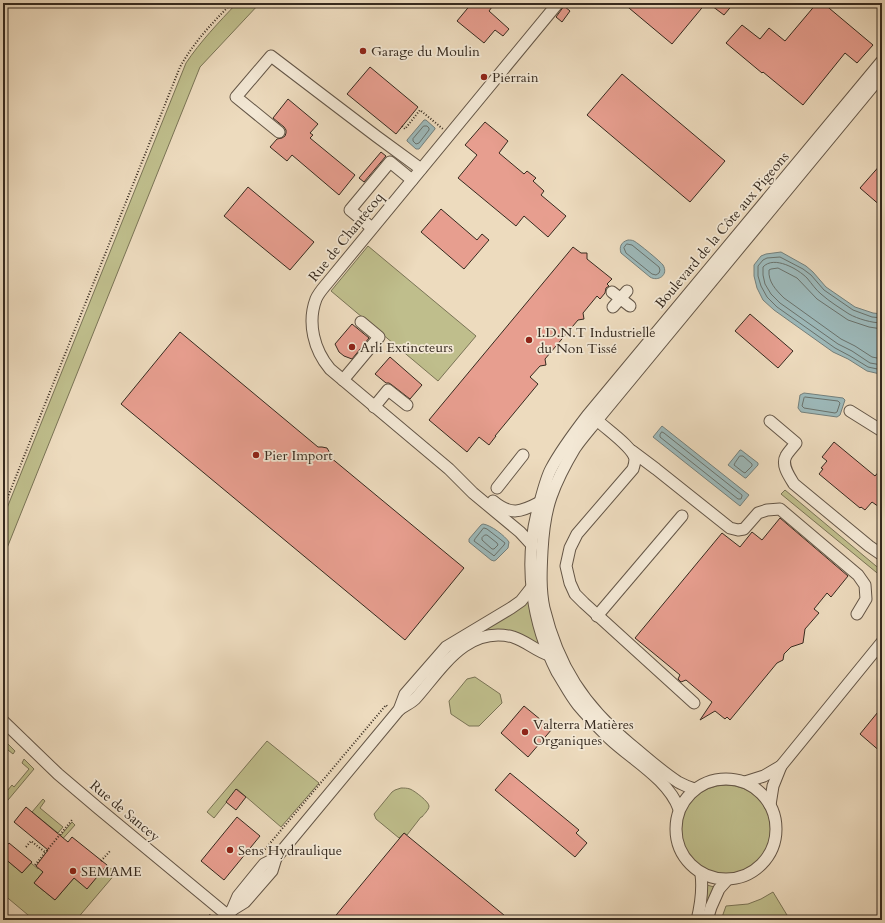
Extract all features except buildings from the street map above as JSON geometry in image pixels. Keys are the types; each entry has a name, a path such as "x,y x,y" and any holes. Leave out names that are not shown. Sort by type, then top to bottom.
{"street":[{"name":"Rue de Chantecoq","path":"532,545 520,532 449,470 330,370 318,352 312,328 314,304 320,292 558,3"},
{"path":"278,132 236,97 271,56 417,174"},
{"name":"Boulevard de la Côte aux Pigeons","path":"679,809 676,801 667,788 610,739 579,705 562,681 549,655 540,631 532,587 532,545 540,502 550,470 567,442 882,62"},
{"name":"Boulevard de la Côte aux Pigeons","path":"694,789 679,783 666,774 619,735 590,705 569,676 556,648 544,607 541,584 544,532 551,498 562,472 575,448 882,75"},
{"path":"379,146 417,174"},
{"path":"372,228 350,210 390,162 417,174"},
{"path":"618,297 630,306"},
{"path":"343,380 379,337 361,322"},
{"path":"374,407 388,390 407,405"},
{"path":"850,411 882,431"},
{"path":"597,420 632,451 730,528 738,530 744,529 758,513 767,510 780,509 858,575 864,585 866,599 857,614"},
{"path":"770,421 796,443 786,456 785,462 786,471 794,484 882,555"},
{"path":"632,451 635,458 633,469 577,534 570,548 566,566 570,583 575,594 694,704"},
{"path":"497,488 523,455"},
{"path":"449,470 478,488 502,508 518,511 540,502"},
{"path":"598,616 682,516"},
{"path":"398,712 405,694 446,647 511,608 521,601 532,587"},
{"path":"229,916 245,902 272,871 276,858 398,712 414,701 452,656 464,646 476,639 490,636 504,636 524,642 549,655"},
{"path":"770,805 773,786 781,766 882,642"},
{"name":"Rue de Sancey","path":"3,720 64,779 229,916"},
{"path":"744,782 764,776 781,766"},
{"path":"727,778 744,782 760,791 770,805 776,821 776,839 770,855 759,868 744,877 727,880 713,879 701,874 689,864 680,852 676,838 675,823 679,809 694,789 710,781 727,778"},
{"path":"697,920 702,894 701,874"},
{"path":"707,920 719,889 727,880"}],"path":[{"path":"3,509 178,72 188,53 208,28 232,3"},
{"path":"402,126 405,129 420,110 450,135"},
{"path":"259,856 386,705 398,712"},
{"path":"35,865 72,820"},
{"path":"26,847 31,841 45,852"},
{"path":"101,861 110,851"},
{"path":"206,920 218,908"}],"shaded area":[{"path":"237,3 260,3 200,67 3,558 3,518 186,63 191,55"},
{"path":"368,246 476,336 438,381 331,291"},
{"path":"785,490 882,571 882,577 781,494"},
{"path":"530,599 542,647 506,633 449,655 447,651"},
{"path":"475,677 500,694 502,703 479,726 469,726 451,714 449,701 467,679"},
{"path":"3,739 15,751 13,754 3,746"},
{"path":"267,741 319,783 281,827 237,789 214,818 207,812"},
{"path":"24,759 34,769 3,806 3,796 12,785 14,787 29,769 22,763"},
{"path":"726,785 743,789 758,798 767,813 771,830 767,847 758,862 743,871 726,875 709,871 694,862 685,847 681,830 685,813 694,798 709,789"},
{"path":"401,788 409,789 415,792 424,799 429,806 426,812 407,835 404,833 399,838 376,819 374,814 392,792"},
{"path":"43,799 45,801 40,808 63,827 58,833 32,812"},
{"path":"72,822 75,825 59,843 64,847 34,883 55,900 74,878 107,865 116,873 76,920 34,920 3,894 3,857 22,873 31,863 38,869 50,854 47,852"},
{"path":"707,885 714,887 704,920"},
{"path":"773,892 790,920 721,920 726,906 748,904"}],"water":[{"path":"424,120 426,120 435,129 419,149 416,149 407,140"},
{"path":"628,240 636,242 663,265 665,272 662,277 656,279 650,277 621,253 621,245"},
{"path":"781,252 806,266 826,287 855,307 873,313 882,314 882,374 867,371 848,359 833,352 774,310 763,300 757,288 754,276 754,265 761,256"},
{"path":"804,393 843,398 845,400 840,415 837,417 801,412 798,408 800,395"},
{"path":"662,426 749,495 740,506 653,437"},
{"path":"740,450 758,463 758,465 746,478 728,465"},
{"path":"483,524 498,531 509,542 508,548 494,561 469,542 469,539"}],"place":[{"name":"Garage du Moulin","path":"363,51"},
{"name":"Pierrain","path":"484,77"},
{"name":"I.D.N.T Industrielle du Non Tissé","path":"529,340"},
{"name":"Arli Extincteurs","path":"352,347"},
{"name":"Pier Import","path":"256,455"},
{"name":"Valterra Matières Organiques","path":"525,732"},
{"name":"Sens Hydraulique","path":"230,850"},
{"name":"SEMAME","path":"73,871"}]}
